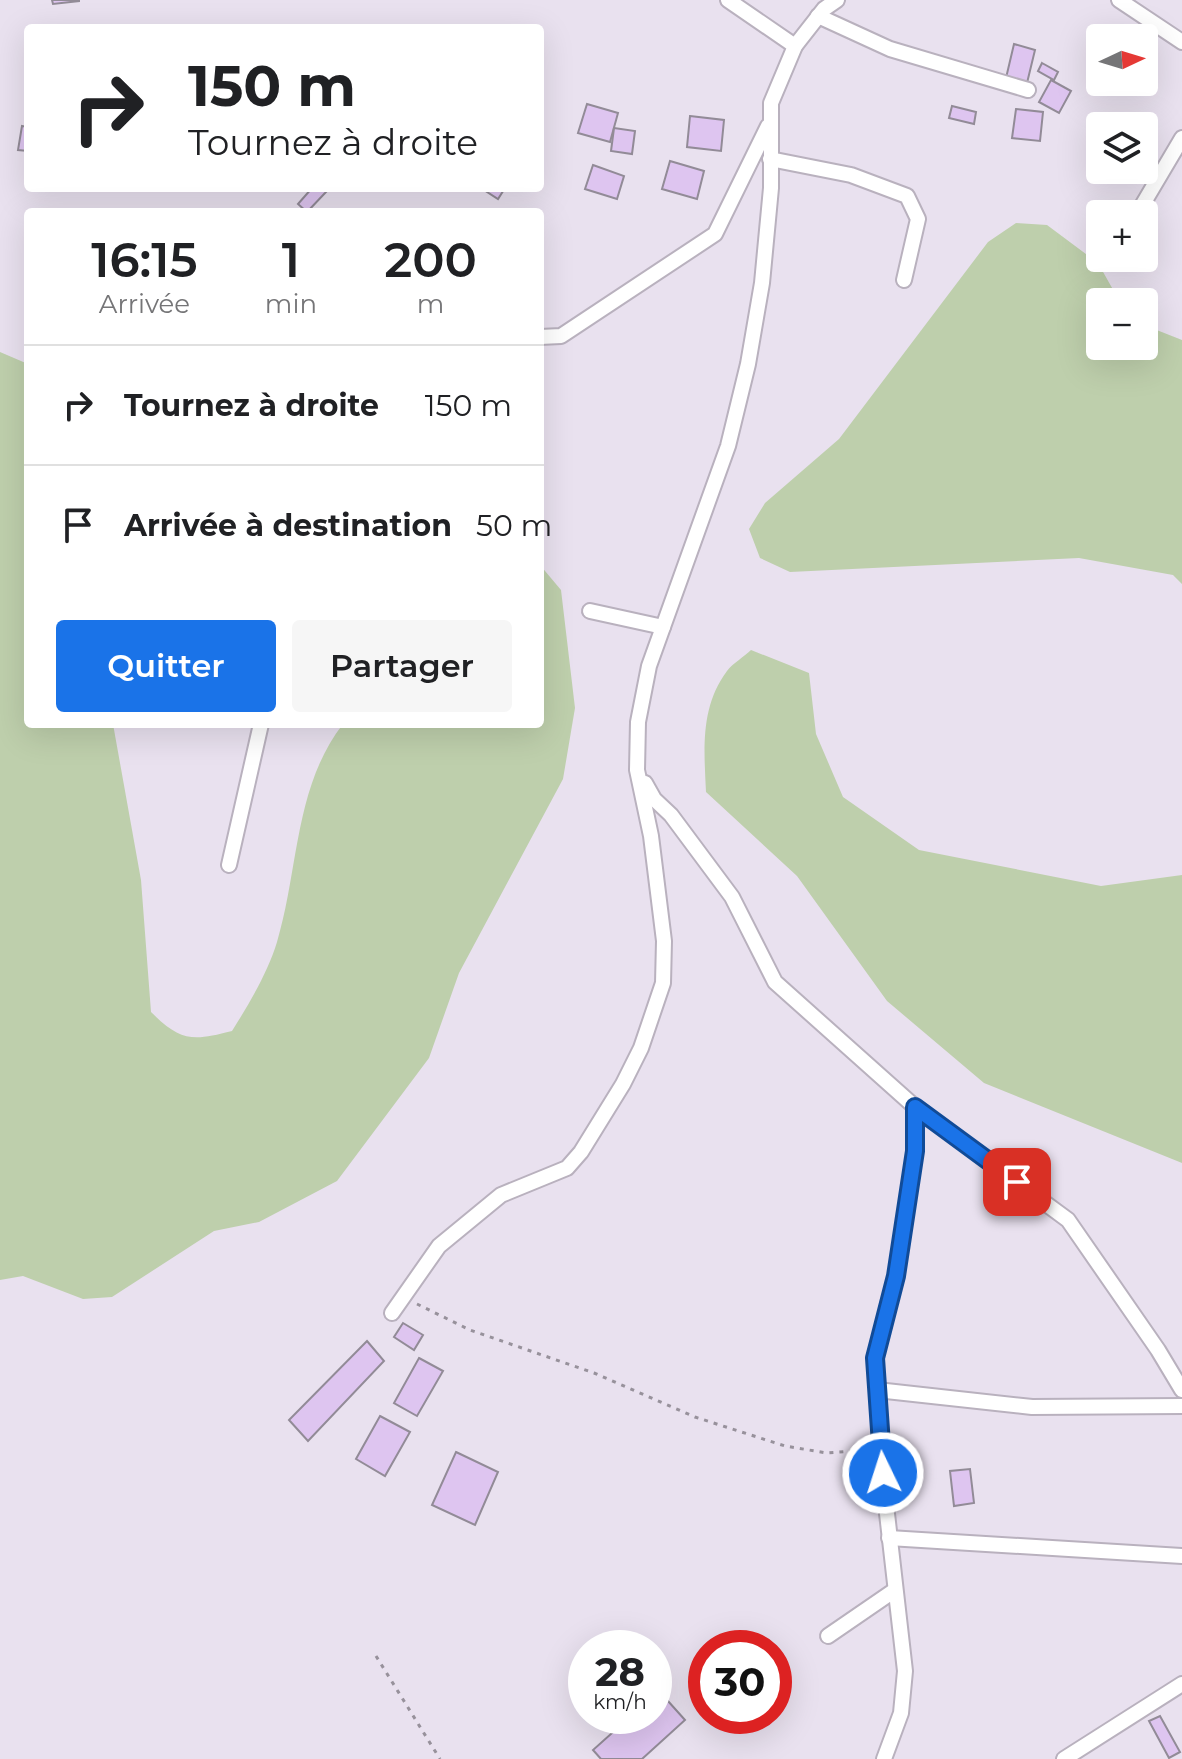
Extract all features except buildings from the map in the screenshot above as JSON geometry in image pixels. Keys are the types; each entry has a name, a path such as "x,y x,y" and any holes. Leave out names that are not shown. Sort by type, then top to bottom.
{"street":[{"path":"728,0 795,46"},
{"path":"392,1313 439,1246 501,1195 567,1168 581,1152 623,1084 641,1048 663,983 664,941 651,836 637,770 638,722 649,666 710,504 748,364 762,283 771,188 771,103 795,46 818,16 837,0"},
{"path":"1129,2 1182,42"},
{"path":"818,16 890,49 1028,90"},
{"path":"544,337 561,336 715,234 770,122"},
{"path":"1145,200 1182,138"},
{"path":"770,159 851,175 907,196 918,219 904,280"},
{"path":"590,611 663,627"},
{"path":"229,865 260,728"},
{"path":"637,770 654,799 671,815 732,897 775,982 915,1107 1068,1220 1182,1390"},
{"path":"884,1759 901,1713 905,1671 889,1538 875,1358 896,1276 915,1151 915,1107"},
{"path":"877,1390 1032,1407 1182,1406"},
{"path":"889,1538 1182,1556"},
{"path":"828,1636 895,1590"},
{"path":"1064,1759 1182,1684"}],"path":[{"path":"403,1298 470,1330 594,1373 695,1417 785,1446 827,1453 881,1449"},
{"path":"376,1656 440,1759"}],"green space":[{"path":"1016,223 1047,225 1086,254 1086,272 1103,272 1112,288 1086,288 1086,360 1158,360 1158,331 1182,340 1182,584 1173,575 1079,558 790,572 760,558 749,529 765,503 839,439 988,242"},
{"path":"0,352 24,362 24,728 114,728 141,880 151,1012 171,1029 197,1037 232,1031 251,999 277,942 306,801 327,748 340,728 544,728 544,570 561,590 575,708 563,779 459,973 429,1058 337,1181 259,1222 214,1231 112,1297 83,1299 23,1276 0,1280"},
{"path":"751,650 809,673 816,734 843,797 919,850 1101,886 1182,875 1182,1163 984,1083 887,1001 797,876 706,792 706,729 712,699 727,671"}],"route":[{"path":"883,1473 875,1358 896,1276 915,1151 915,1107 1017,1182"}]}
